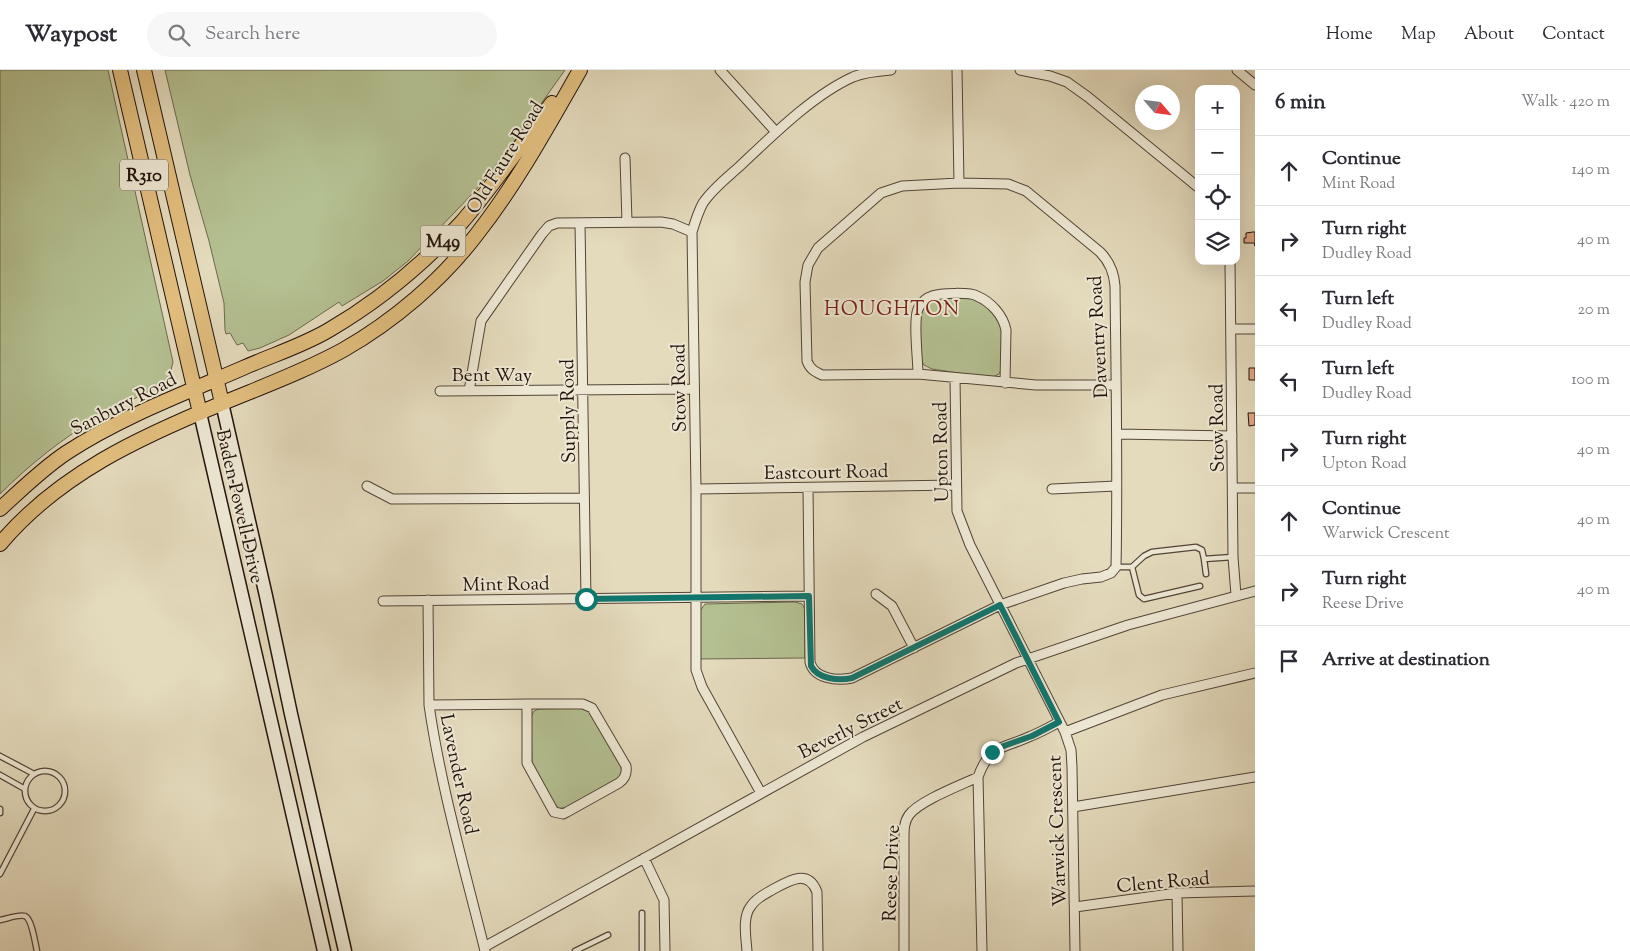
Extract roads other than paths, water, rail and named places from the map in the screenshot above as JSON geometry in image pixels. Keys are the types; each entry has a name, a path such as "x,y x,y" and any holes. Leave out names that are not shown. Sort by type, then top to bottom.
{"main road":[{"name":"Baden Powell Drive","path":"120,70 324,951"},
{"name":"Baden Powell Drive","path":"144,70 222,403 345,951"},
{"name":"Old Faure Road","path":"194,388 262,359 296,347 329,330 391,286 420,262 460,223 578,70"},
{"name":"Old Faure Road","path":"200,413 305,370 345,349 399,311 444,272 477,234 509,189 578,70"},
{"name":"Sanbury Road","path":"0,509 32,479 107,428 194,388"},
{"path":"0,544 16,526 45,500 81,472 145,436 200,413"}],"street":[{"path":"720,70 776,132"},
{"name":"Stow Road","path":"761,793 699,680 696,670 696,489 692,232 698,213 713,191 776,132 813,102 842,83 863,74 891,70"},
{"path":"957,70 959,183"},
{"path":"1020,70 1050,76 1067,82 1096,103 1195,185"},
{"path":"1237,70 1255,85"},
{"path":"625,158 627,222"},
{"name":"Daventry Road","path":"955,378 918,374 822,375 814,372 807,360 806,273 808,265 818,248 881,194 902,186 959,183 1008,184 1020,188 1104,256 1111,267 1115,280 1116,567"},
{"path":"469,391 479,326 484,315 545,229 558,223 660,222 673,224 692,232"},
{"name":"Supply Road","path":"580,223 586,599"},
{"name":"Stow Road","path":"1230,265 1233,557 1236,595"},
{"path":"918,374 916,316 919,306 926,299 934,295 973,294 994,307 1002,317 1006,330 1005,383"},
{"path":"1231,329 1255,329"},
{"path":"955,378 1036,386 1116,385"},
{"name":"Upton Road","path":"955,378 957,511 970,545 1027,660"},
{"name":"Bent Way","path":"440,391 694,389"},
{"path":"1117,434 1232,436"},
{"name":"Eastcourt Road","path":"696,489 956,485"},
{"path":"367,486 392,498 584,498"},
{"path":"1052,489 1116,486"},
{"path":"808,488 810,662 818,674 836,679 852,678 1000,605 1064,582 1101,578 1111,573 1116,567"},
{"path":"1233,488 1255,488"},
{"name":"Beverly Street","path":"485,949 862,737 1016,663 1128,625 1255,591"},
{"path":"876,594 892,606 914,648"},
{"name":"Mint Road","path":"383,601 809,596"},
{"name":"Lavender Road","path":"428,600 429,705 444,782 485,949"},
{"name":"Warwick Crescent","path":"1027,660 1065,732 1070,750 1072,766 1075,951"},
{"path":"1065,732 1162,695 1255,673"},
{"path":"429,705 527,704 583,704 592,708 626,766 627,772 624,779 563,814 554,812 527,762 527,704"},
{"path":"982,951 978,777 982,766 992,752 1032,736 1059,722"},
{"name":"Reese Drive","path":"904,951 904,838 906,821 912,812 923,804 978,777"},
{"path":"1073,807 1255,777"},
{"path":"644,858 664,900 665,951"},
{"path":"746,951 747,913 751,906 757,899 792,879 808,880 815,885 817,892 818,951"},
{"name":"Clent Road","path":"1075,907 1177,893 1255,891"},
{"path":"1177,893 1178,951"}],"lane":[{"path":"1116,567 1132,568 1144,556 1152,552 1196,547 1202,550 1206,574"},
{"path":"1204,559 1233,557"},
{"path":"1132,568 1139,595 1144,599 1200,586"},
{"path":"0,756 34,774"},
{"path":"49,770 58,774 64,781 66,789 65,798 60,806 43,812 34,809 29,804 25,789 26,782 34,774 49,770"},
{"path":"0,776 25,789"},
{"path":"0,874 34,809"},
{"path":"642,913 642,951"},
{"path":"0,920 22,916 27,917 30,921 37,951"},
{"path":"575,951 608,935"}],"district":[{"name":"HOUGHTON","path":"892,308"}]}
